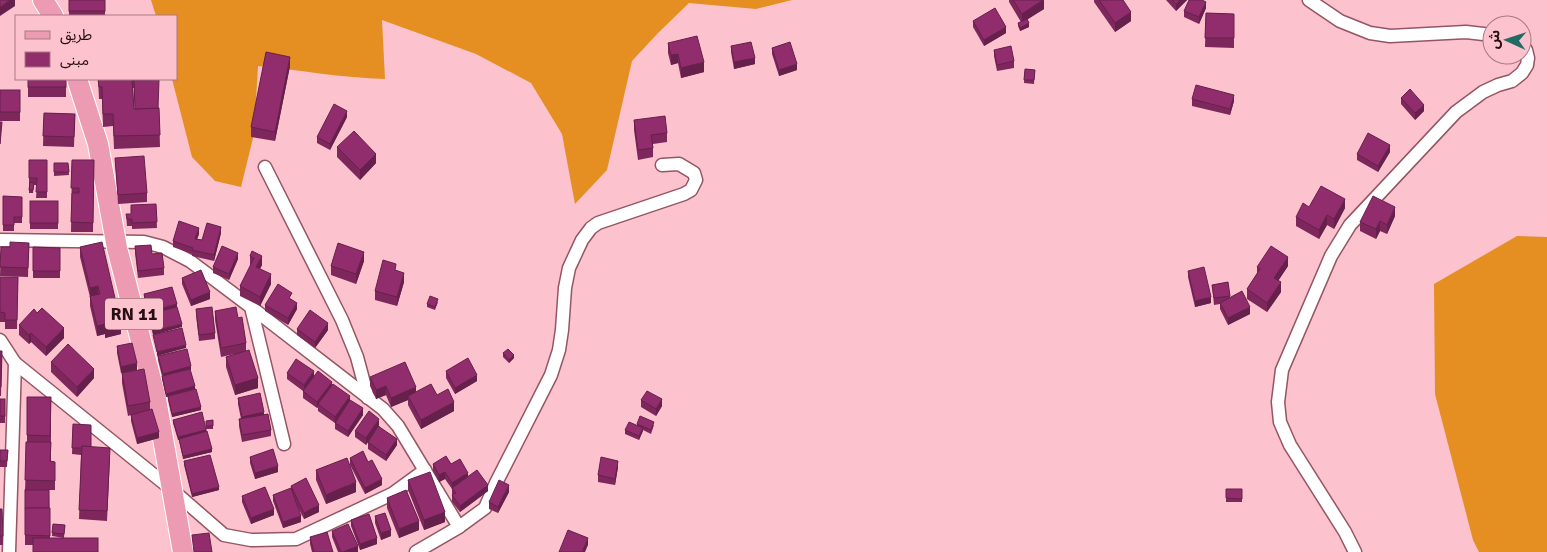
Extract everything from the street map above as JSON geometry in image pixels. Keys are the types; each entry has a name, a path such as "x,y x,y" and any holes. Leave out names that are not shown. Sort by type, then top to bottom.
{"main road":[{"path":"43,0 52,15"},
{"name":"RN 11","path":"77,80 98,144 116,240 156,399 170,488 183,552"}],"street":[{"path":"1309,0 1340,21 1384,35 1402,36 1466,32 1482,34"},
{"path":"1355,552 1346,532 1290,445 1280,422 1278,402 1282,370 1332,256 1350,225 1456,112 1483,92 1512,81 1522,73 1527,65"},
{"path":"416,552 459,527 485,508 551,375 560,344 565,288 569,268 582,240 591,228 598,223 692,190 696,180 694,173 679,164 662,165"},
{"path":"265,167 342,320 357,357 368,398"},
{"path":"0,240 116,240 144,242 163,247 190,261 383,409 398,426 459,527"},
{"path":"251,307 284,444"},
{"path":"0,340 15,363 170,488 224,535 251,540 296,539 392,494 425,470"},
{"path":"9,552 15,363"}],"shaded area":[{"path":"151,0 792,0 756,9 689,3 632,61 607,170 575,204 562,134 531,83 476,54 382,20 385,79 337,76 258,66 254,134 241,187 215,181 192,157 172,80 178,80 178,15 156,15"},
{"path":"1517,236 1547,237 1547,552 1479,552 1473,540 1435,394 1434,284"}],"building":[{"path":"0,0 10,0 0,7"},
{"path":"69,0 105,0 105,11 69,11"},
{"path":"1013,0 1043,0 1022,14"},
{"path":"1099,0 1123,0 1131,12 1115,23"},
{"path":"1172,0 1180,0 1176,4"},
{"path":"1189,0 1202,0 1206,2 1199,17 1184,11"},
{"path":"995,8 1006,27 984,40 973,21"},
{"path":"1206,13 1234,14 1234,38 1205,38"},
{"path":"1027,19 1029,23 1020,28 1018,23"},
{"path":"697,36 704,62 681,68 678,54 671,55 668,43"},
{"path":"751,42 755,58 734,62 731,46"},
{"path":"790,42 797,64 779,70 772,48"},
{"path":"1011,46 1014,61 997,65 994,50"},
{"path":"266,52 290,57 275,132 251,127"},
{"path":"1025,69 1035,70 1034,80 1024,80"},
{"path":"28,80 66,80 66,87 28,87"},
{"path":"98,80 132,80 134,109 159,108 160,135 114,136 113,114 103,114 102,87 99,87"},
{"path":"134,80 159,80 158,108 135,109"},
{"path":"1196,85 1234,95 1230,109 1192,99"},
{"path":"1410,89 1424,105 1415,113 1401,98"},
{"path":"0,90 20,90 20,112 0,112"},
{"path":"334,104 347,111 330,144 317,137"},
{"path":"44,113 75,114 74,137 43,136"},
{"path":"665,116 667,133 651,135 653,148 638,150 634,120"},
{"path":"0,122 2,122 0,144"},
{"path":"354,131 376,154 360,170 337,147"},
{"path":"1368,133 1390,145 1378,166 1357,154"},
{"path":"144,156 147,193 118,195 115,158"},
{"path":"29,160 47,160 47,192 36,192 37,178 29,178"},
{"path":"72,160 94,160 93,223 71,222 72,193 79,193 79,188 71,188"},
{"path":"54,163 68,163 69,172 54,172"},
{"path":"30,182 34,183 33,190 29,190"},
{"path":"1321,186 1345,199 1334,219 1327,215 1319,230 1296,217 1303,203 1309,207"},
{"path":"3,196 22,197 22,217 14,217 14,225 3,225"},
{"path":"1373,196 1395,207 1387,225 1380,221 1376,229 1360,222"},
{"path":"30,201 58,201 58,223 30,223"},
{"path":"156,204 157,222 132,223 132,219 127,219 126,214 131,214 131,205"},
{"path":"179,221 199,228 195,239 202,240 207,223 221,227 214,255 192,250 193,248 173,241"},
{"path":"10,242 29,243 28,268 0,267 1,247 10,247"},
{"path":"102,242 121,324 105,328 105,324 97,326 90,296 100,294 98,286 90,288 80,247"},
{"path":"338,243 364,252 356,274 331,266"},
{"path":"151,245 152,254 162,253 164,268 138,271 135,246"},
{"path":"222,246 238,253 229,274 213,267"},
{"path":"1271,246 1288,257 1274,278 1281,282 1267,303 1247,289 1260,269 1257,267"},
{"path":"33,247 60,248 60,271 33,271"},
{"path":"252,251 262,256 256,267 271,274 260,297 240,286 254,258 250,256"},
{"path":"383,260 396,264 395,270 404,273 397,297 375,291"},
{"path":"1204,267 1211,297 1195,301 1188,271"},
{"path":"201,270 210,292 191,300 182,278"},
{"path":"0,277 18,277 17,320 5,320 5,313 0,312"},
{"path":"1228,282 1230,296 1214,298 1212,285"},
{"path":"278,284 292,293 289,298 297,303 288,318 265,305"},
{"path":"172,287 177,304 148,312 144,294"},
{"path":"1242,291 1250,307 1228,318 1220,303"},
{"path":"430,296 438,299 435,307 427,304"},
{"path":"177,307 182,324 153,331 148,314"},
{"path":"212,307 215,333 199,335 196,309"},
{"path":"236,307 238,318 242,317 246,343 221,348 215,311"},
{"path":"42,308 64,328 46,347 19,325 34,309 37,313"},
{"path":"310,310 328,323 315,342 297,329"},
{"path":"182,328 186,345 157,352 153,335"},
{"path":"132,343 137,363 121,367 117,346"},
{"path":"68,344 94,369 77,387 51,362"},
{"path":"187,349 191,366 163,374 158,356"},
{"path":"508,349 514,355 509,360 503,353"},
{"path":"249,350 258,378 235,385 226,357"},
{"path":"0,351 2,351 1,387 0,387"},
{"path":"468,358 477,375 455,388 446,371"},
{"path":"296,359 314,371 304,385 287,373"},
{"path":"405,362 416,387 391,398 386,386 376,390 370,377"},
{"path":"144,369 150,402 128,406 122,373"},
{"path":"190,369 195,386 166,394 162,376"},
{"path":"318,371 332,382 317,402 303,391"},
{"path":"333,384 350,396 335,417 318,404"},
{"path":"431,384 437,395 448,389 454,402 421,420 408,396"},
{"path":"196,389 201,407 172,414 168,396"},
{"path":"647,391 662,399 656,409 641,400"},
{"path":"260,393 264,412 242,417 238,398"},
{"path":"27,397 51,397 50,436 27,435"},
{"path":"0,399 5,399 5,416 0,416"},
{"path":"350,400 363,408 348,431 335,423"},
{"path":"152,409 159,432 137,438 131,415"},
{"path":"369,411 379,419 366,438 355,431"},
{"path":"202,412 206,430 178,437 173,420"},
{"path":"268,414 271,430 242,435 239,419"},
{"path":"640,416 654,422 651,430 637,424"},
{"path":"213,420 213,426 206,426 206,421"},
{"path":"629,422 643,428 639,436 625,430"},
{"path":"73,424 91,425 91,447 72,448"},
{"path":"378,426 397,439 386,455 368,442"},
{"path":"207,431 212,449 183,456 179,439"},
{"path":"26,442 51,442 50,461 55,462 55,481 25,480"},
{"path":"82,446 110,448 107,511 79,510"},
{"path":"273,449 278,466 255,473 250,457"},
{"path":"0,450 8,450 7,461 0,461"},
{"path":"363,451 368,462 372,460 382,479 365,488 350,458"},
{"path":"210,455 219,487 192,494 184,461"},
{"path":"446,456 451,464 460,459 468,473 452,483 445,472 439,475 433,464"},
{"path":"601,457 618,461 615,479 598,475"},
{"path":"347,458 356,482 326,495 316,470"},
{"path":"477,470 488,485 460,506 452,495 456,493 452,488"},
{"path":"430,472 445,512 424,520 408,480"},
{"path":"306,478 319,505 304,513 291,486"},
{"path":"499,480 509,485 498,507 489,502"},
{"path":"265,487 274,509 251,518 242,496"},
{"path":"291,488 301,516 283,522 273,495"},
{"path":"1226,489 1242,489 1242,499 1226,498"},
{"path":"25,490 49,490 49,508 25,508"},
{"path":"406,490 419,521 399,529 387,498"},
{"path":"25,508 50,508 50,536 25,535"},
{"path":"0,509 2,509 3,536 0,536"},
{"path":"385,513 391,530 381,533 375,516"},
{"path":"369,514 377,538 360,544 351,520"},
{"path":"53,524 65,525 64,534 52,533"},
{"path":"348,524 358,546 341,552 332,531"},
{"path":"568,530 588,538 582,552 559,552"},
{"path":"327,532 333,552 314,552 310,537"},
{"path":"209,533 212,552 194,552 192,535"},
{"path":"33,538 98,538 98,552 33,552"}]}
